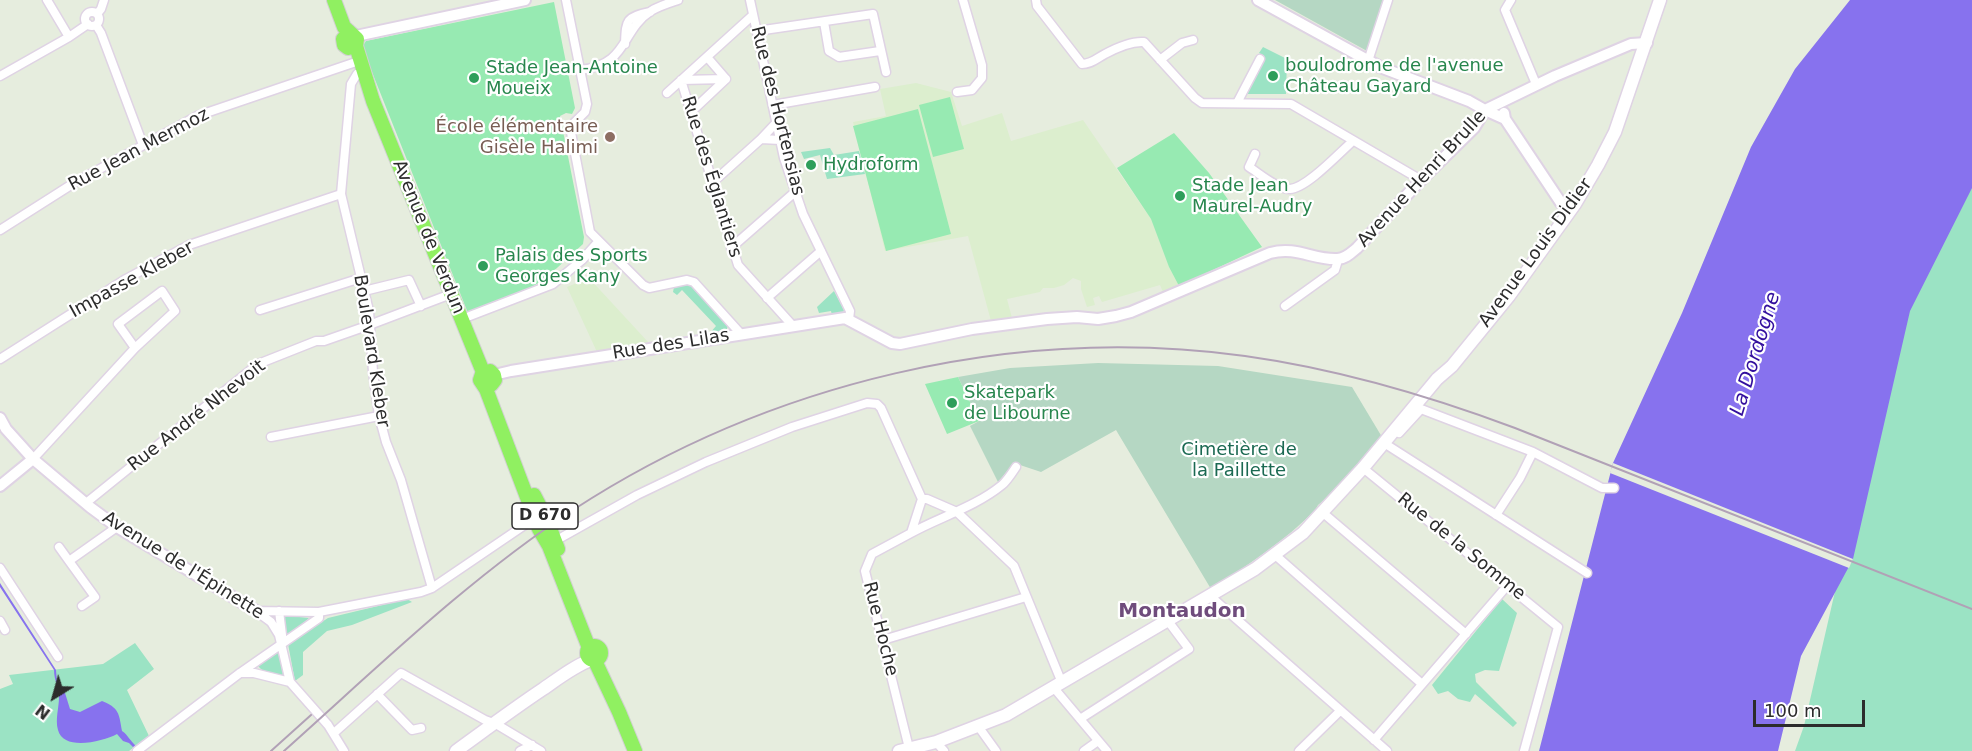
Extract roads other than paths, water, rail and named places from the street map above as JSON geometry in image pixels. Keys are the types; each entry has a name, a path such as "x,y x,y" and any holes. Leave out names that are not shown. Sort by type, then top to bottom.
{"main road":[{"name":"D 670","path":"329,0 350,40"},
{"name":"D 670","path":"334,0 350,40"},
{"name":"Avenue Louis Didier","path":"905,750 940,747 978,726 1006,715 1255,568 1303,533 1419,406 1427,390 1452,366 1509,296 1570,211 1615,132 1660,0"},
{"name":"Avenue de Verdun","path":"350,40 355,68 373,101"},
{"name":"Avenue de Verdun","path":"350,40 451,294 489,379 519,461 546,518 593,654"},
{"name":"Avenue de Verdun","path":"489,379 535,518 549,546 593,654 613,679 620,711 635,751"},
{"path":"456,751 493,722 593,654"}],"street":[{"path":"47,0 69,37"},
{"path":"0,76 99,20 97,14 104,0"},
{"path":"566,0 586,104 585,112 570,127 590,232 643,285 649,288 687,280 694,282 741,334"},
{"path":"580,70 593,68 616,56 650,12 678,0"},
{"name":"Rue des Hortensias","path":"750,0 780,140 795,192 850,310 849,319"},
{"path":"957,92 972,90 982,78 982,65 963,0"},
{"path":"1036,0 1037,6 1082,64 1089,64 1106,53 1135,41 1144,42 1202,103 1291,104 1421,180"},
{"path":"1258,0 1368,61 1469,101 1505,119"},
{"path":"1368,61 1388,0"},
{"path":"1511,0 1505,10 1536,84"},
{"path":"350,40 519,1"},
{"path":"757,31 873,14 886,72"},
{"path":"667,93 753,15"},
{"path":"824,21 830,51 839,57 880,51"},
{"path":"92,25 101,33 143,145"},
{"path":"1160,60 1182,44 1193,40"},
{"name":"Avenue Henri Brulle","path":"849,319 892,343 900,344 972,329 1047,319 1077,317 1098,319 1116,316 1131,312 1280,250 1338,260 1348,256 1357,248 1474,128 1485,110 1536,84 1631,44 1647,43"},
{"path":"707,57 726,79"},
{"path":"1237,104 1260,58"},
{"name":"Rue Jean Mermoz","path":"0,230 74,183 197,116 355,68"},
{"name":"Boulevard Kleber","path":"355,68 351,84 340,194 370,325 379,417 401,480 432,588"},
{"path":"681,80 726,79"},
{"path":"691,112 726,79"},
{"name":"Rue des Églantiers","path":"681,80 738,265 793,326"},
{"path":"773,105 875,87"},
{"path":"1505,100 1503,108 1505,119 1561,203 1570,211"},
{"path":"712,183 777,122"},
{"path":"761,139 780,140"},
{"path":"1255,154 1250,167 1279,186 1290,189 1302,186 1353,141"},
{"path":"731,248 795,192"},
{"name":"Impasse Kleber","path":"0,359 126,279 189,245 340,194"},
{"path":"780,205 800,205"},
{"path":"462,320 553,284 582,260 599,241"},
{"path":"767,298 821,251"},
{"path":"1285,306 1335,270 1338,260"},
{"path":"260,310 361,278"},
{"path":"364,291 410,280 421,306"},
{"path":"0,486 33,459 135,348 176,311 162,291 118,324 135,348"},
{"name":"Rue André Nhevoit","path":"86,503 258,364 316,341 370,325 451,294"},
{"name":"Rue des Lilas","path":"489,379 511,371 849,319"},
{"path":"555,541 637,495 706,462 792,427 867,403 881,408 922,499 911,533"},
{"path":"1419,406 1533,452 1602,488 1614,488"},
{"path":"271,437 379,417"},
{"name":"Avenue de l'Épinette","path":"0,418 6,429 33,459 86,503 117,527 256,611 271,622 282,645"},
{"path":"1384,442 1587,573"},
{"path":"1496,515 1520,478 1533,452"},
{"name":"Rue Hoche","path":"905,750 883,640 866,571 872,554 937,518 957,512 1003,484 1016,467"},
{"name":"Rue de la Somme","path":"1363,468 1558,627 1524,751"},
{"path":"922,499 957,512 1014,566 1058,685 1080,719 1107,751"},
{"path":"1322,512 1466,634"},
{"path":"256,611 323,612 432,588 535,518"},
{"path":"69,561 117,527"},
{"path":"59,547 95,597 82,606"},
{"path":"1274,554 1422,684"},
{"path":"0,568 58,657"},
{"path":"1374,740 1507,585"},
{"path":"1209,595 1387,751"},
{"path":"883,640 1026,597"},
{"name":"Avenue de l'Épinette","path":"279,611 282,645 290,682 328,725 344,751"},
{"path":"137,751 319,618 323,612"},
{"path":"1080,719 1189,649 1168,621"},
{"path":"240,674 254,673 290,682"},
{"path":"334,733 401,673 485,720 493,722 541,751"},
{"path":"377,694 412,729 422,728"},
{"path":"1299,751 1340,711"},
{"path":"978,726 996,751"},
{"path":"1084,751 1098,741"},
{"path":"520,751 532,745"}],"water":[{"name":"La Dordogne","path":"1850,0 1972,0 1972,188 1910,311 1853,559 1801,656 1778,751 1539,751 1613,463 1682,313 1751,147 1795,69"},
{"path":"0,583 56,670 57,682 65,693 70,709 80,712 102,701 112,706 119,715 122,731 136,746 134,748 117,734 102,740 84,743 67,741 61,737 57,726 59,697 54,670 0,587"}],"railway":[{"path":"284,751 424,625 497,565 573,510 648,466 728,428 810,397 895,373 982,357 1070,349 1158,348 1245,356 1314,368 1415,394 1515,428 1972,609"},
{"path":"271,751 311,715"}],"place":[{"name":"boulodrome de l'avenue Château Gayard","path":"1273,76"},
{"name":"Stade Jean-Antoine Moueix","path":"474,78"},
{"name":"École élémentaire Gisèle Halimi","path":"610,137"},
{"name":"Hydroform","path":"811,165"},
{"name":"Stade Jean Maurel-Audry","path":"1180,196"},
{"name":"Palais des Sports Georges Kany","path":"483,266"},
{"name":"Skatepark de Libourne","path":"952,403"}],"district":[{"name":"Montaudon","path":"1182,612"}],"park label":[{"name":"Cimetière de la Paillette","path":"1239,460"}]}
